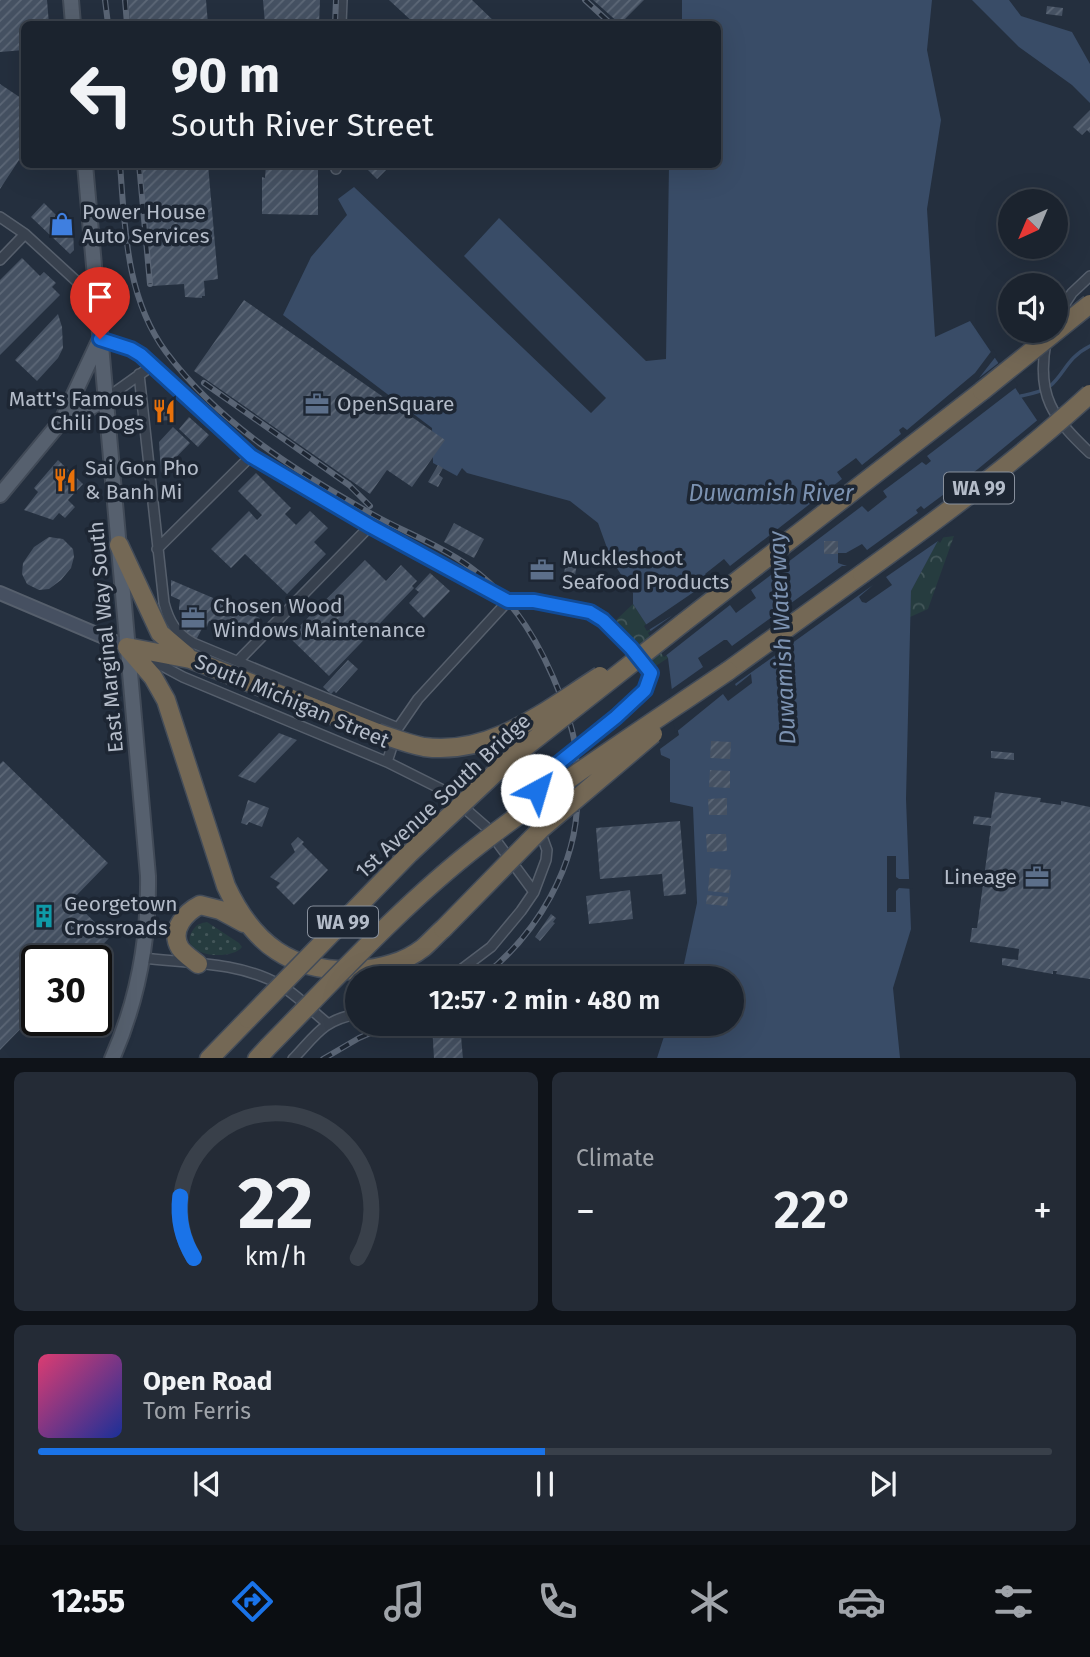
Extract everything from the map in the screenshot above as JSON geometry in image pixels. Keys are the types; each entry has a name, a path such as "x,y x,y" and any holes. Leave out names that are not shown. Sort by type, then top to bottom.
{"highway":[{"name":"1st Avenue South Bridge","path":"210,1058 410,853 510,760 1090,304"},
{"name":"WA 99","path":"262,1053 389,925 479,845 556,787 728,671 946,514 1041,438 1090,394"},
{"path":"119,545 160,633 190,659"},
{"path":"127,647 190,659 377,733 427,747 447,748 481,744 503,736 683,623"},
{"path":"127,647 153,677 166,700 219,870 247,924 263,941 298,963 338,971 383,967 423,948 541,830 728,671"},
{"path":"198,964 180,948 177,939 179,926 190,910 200,905 220,910 247,924"}],"main road":[{"path":"71,0 73,21"},
{"name":"East Marginal Way South","path":"85,168 148,876 149,919 143,958 132,1003 112,1058"},
{"path":"0,495 62,420 100,339"},
{"path":"62,420 104,400"},
{"name":"South Michigan Street","path":"0,593 127,647"}],"street":[{"path":"341,21 342,0"},
{"path":"0,217 25,234 96,299"},
{"path":"0,260 25,234"},
{"path":"1068,299 1090,276"},
{"path":"100,339 131,349 153,365 251,456 370,526 508,601 534,601 590,612 603,620 651,673 645,690 632,703 544,775 532,809 547,850 534,892 491,947 466,966"},
{"path":"1047,343 1043,380 1049,405 1064,427 1090,453"},
{"path":"104,400 153,365"},
{"path":"139,374 157,549"},
{"path":"157,549 251,456"},
{"path":"238,661 370,526"},
{"name":"South Michigan Street","path":"157,549 163,603 180,636 398,728"},
{"path":"387,762 398,728 427,687 508,601"},
{"name":"South Michigan Street","path":"127,647 183,677 387,762 445,791 486,827 534,892"},
{"path":"143,958 238,970 261,976 282,986 327,1023"},
{"path":"294,1058 327,1023 345,1016"}],"green space":[{"path":"954,536 928,609 910,617 911,591 939,538"},
{"path":"633,604 668,658 651,669 616,620"},
{"path":"207,922 242,947 236,952 217,955 198,951 189,939 196,926"}],"water":[{"name":"Duwamish River","path":"682,0 932,0 927,50 941,120 927,209 935,337 970,321 1049,438 948,522 911,591 906,799 911,929 893,988 900,1058 657,1058 664,1036 744,1036 744,966 684,966 697,903 693,807 670,802 670,759 661,755 660,749 679,735 668,658 633,604 633,593 611,559 598,523 570,501 467,473 462,468 457,476 433,463 432,428 283,315 311,257 347,215 338,199 354,187 591,413 606,398 464,256 499,218 646,361 666,359 669,168 721,168 721,21 682,21"},
{"path":"972,0 1009,0 1021,16 1072,32 1090,64 1090,103 1072,85 1019,47"}],"pier":[{"path":"993,349 997,355 979,378 1001,361 1018,386 927,456 931,461 926,465 922,462 883,491 887,497 868,512 862,506 751,590 756,598 736,613 730,605 664,657 648,633 673,615 647,631 644,626 710,581 705,574 724,559 730,566 842,479 837,472 856,458 862,465 901,434 899,430 903,427 907,430 975,373"},
{"path":"1040,418 1052,441 950,525 940,543 938,541 886,577 892,585 866,603 862,602 859,597 873,585 735,684 736,686 751,674 752,683 728,701 723,694 675,733 669,691 703,667 698,658 724,640 732,646 842,566 847,566 838,563 838,553 846,553 862,544 867,550 918,513 916,510 921,506 924,509 978,469"},
{"path":"887,856 896,856 896,877 913,879 913,889 899,888 896,891 896,912 887,912"}],"building":[{"path":"0,0 47,0 49,21 21,21 21,50 0,52"},
{"path":"128,0 206,0 208,21 130,21"},
{"path":"263,0 320,0 319,21 265,21"},
{"path":"389,0 472,0 494,21 412,21"},
{"path":"593,0 644,0 623,21 617,21"},
{"path":"1047,6 1063,8 1062,16 1046,14"},
{"path":"0,84 21,98 21,162 19,160 0,189"},
{"path":"1090,110 1090,133 1087,130 1082,135 1073,127"},
{"path":"142,168 208,168 218,279 204,281 205,296 202,298 185,297 184,284 152,286"},
{"path":"266,168 318,168 318,215 262,214 262,177 265,178"},
{"path":"366,168 388,168 377,179"},
{"path":"44,203 73,232 74,250 70,254 31,217"},
{"path":"22,258 40,276 44,272 56,283 52,287 60,295 0,355 0,280"},
{"path":"244,300 445,440 412,487 387,470 370,494 194,371"},
{"path":"58,314 63,348 58,358 37,381 15,360"},
{"name":"Matt's Famous Chili Dogs","path":"168,405 172,408 169,420 158,421 157,406"},
{"path":"189,417 209,435 198,447 179,429"},
{"path":"173,427 190,443 161,473 159,442"},
{"path":"58,460 83,484 68,500 75,507 65,518 59,513 53,520 24,510 38,492 34,488"},
{"path":"438,465 443,468 439,475 443,478 438,487 428,482"},
{"path":"256,473 291,508 285,514 296,525 310,511 328,528 314,542 326,554 287,594 245,554 231,568 211,549 249,511 257,520 262,515 238,491"},
{"path":"454,523 484,539 474,558 444,542"},
{"path":"49,537 63,539 73,549 74,557 71,568 61,580 49,589 39,590 27,584 22,574 23,563 34,547"},
{"path":"824,541 838,541 838,554 824,554"},
{"path":"567,557 578,559 573,586 562,584"},
{"path":"365,560 386,581 401,565 417,581 412,586 414,588 329,676 289,637"},
{"path":"430,573 450,591 424,618 409,603 419,592 415,589"},
{"path":"171,580 260,618 255,628 247,635 209,621 196,640 180,630 180,600 171,596"},
{"path":"348,660 358,669 336,693 334,691 331,694 323,687"},
{"path":"279,733 297,740 255,783 238,776"},
{"path":"711,741 731,742 730,759 710,758"},
{"path":"991,751 1014,753 1014,760 991,758"},
{"name":"Georgetown Crossroads","path":"3,761 108,863 72,900 110,937 102,945 21,945 21,1028 0,1050 0,764"},
{"path":"710,770 730,771 730,788 709,787"},
{"name":"Lineage","path":"995,792 1041,798 1040,802 1061,805 1061,801 1090,807 1090,979 1056,974 1057,971 1053,971 1053,974 1002,965 1002,958 1018,960 1019,949 970,942 972,928 977,928 991,826 973,824 974,816 991,818"},
{"path":"727,798 727,815 709,815 708,799"},
{"path":"248,800 269,808 262,827 249,822 247,825 241,823"},
{"path":"680,821 686,894 664,896 662,874 600,879 596,828"},
{"path":"706,834 726,834 727,851 707,852"},
{"path":"298,837 328,870 294,905 276,887 280,883 270,877 295,852 291,844"},
{"path":"710,868 731,870 729,893 708,891"},
{"path":"630,890 633,919 589,924 586,896"},
{"path":"707,895 728,897 727,906 706,904"},
{"path":"551,914 556,918 553,922 555,923 540,941 535,937"},
{"path":"433,1036 461,1036 463,1058 434,1058"}],"waterway":[{"path":"1021,396 1049,387 1071,361 1090,346"}],"railway":[{"path":"105,0 108,21"},
{"path":"125,0 127,21"},
{"path":"335,21 336,0"},
{"path":"585,0 608,21"},
{"path":"120,168 126,238 135,286 153,331 187,378 234,423 287,463 372,514 447,552 470,567 501,594 514,610 546,661 562,699 574,739 576,819 571,846 551,896 520,941 495,966"},
{"path":"139,168 150,284"},
{"path":"204,383 349,485 370,506"},
{"path":"325,1058 364,1036"}],"place":[{"name":"Power House Auto Services","path":"62,224"},
{"name":"OpenSquare","path":"317,404"},
{"name":"Matt's Famous Chili Dogs","path":"164,411"},
{"name":"Sai Gon Pho & Banh Mi","path":"65,480"},
{"name":"Muckleshoot Seafood Products","path":"542,570"},
{"name":"Chosen Wood Windows Maintenance","path":"193,618"},
{"name":"Lineage","path":"1037,877"},
{"name":"Georgetown Crossroads","path":"44,916"}],"route":[{"path":"100,339 141,355 251,456 370,526 508,601 534,601 590,612 603,620 631,648 651,673 645,690 544,775 537,790"}],"water label":[{"name":"Duwamish Waterway","path":"782,638"}]}
